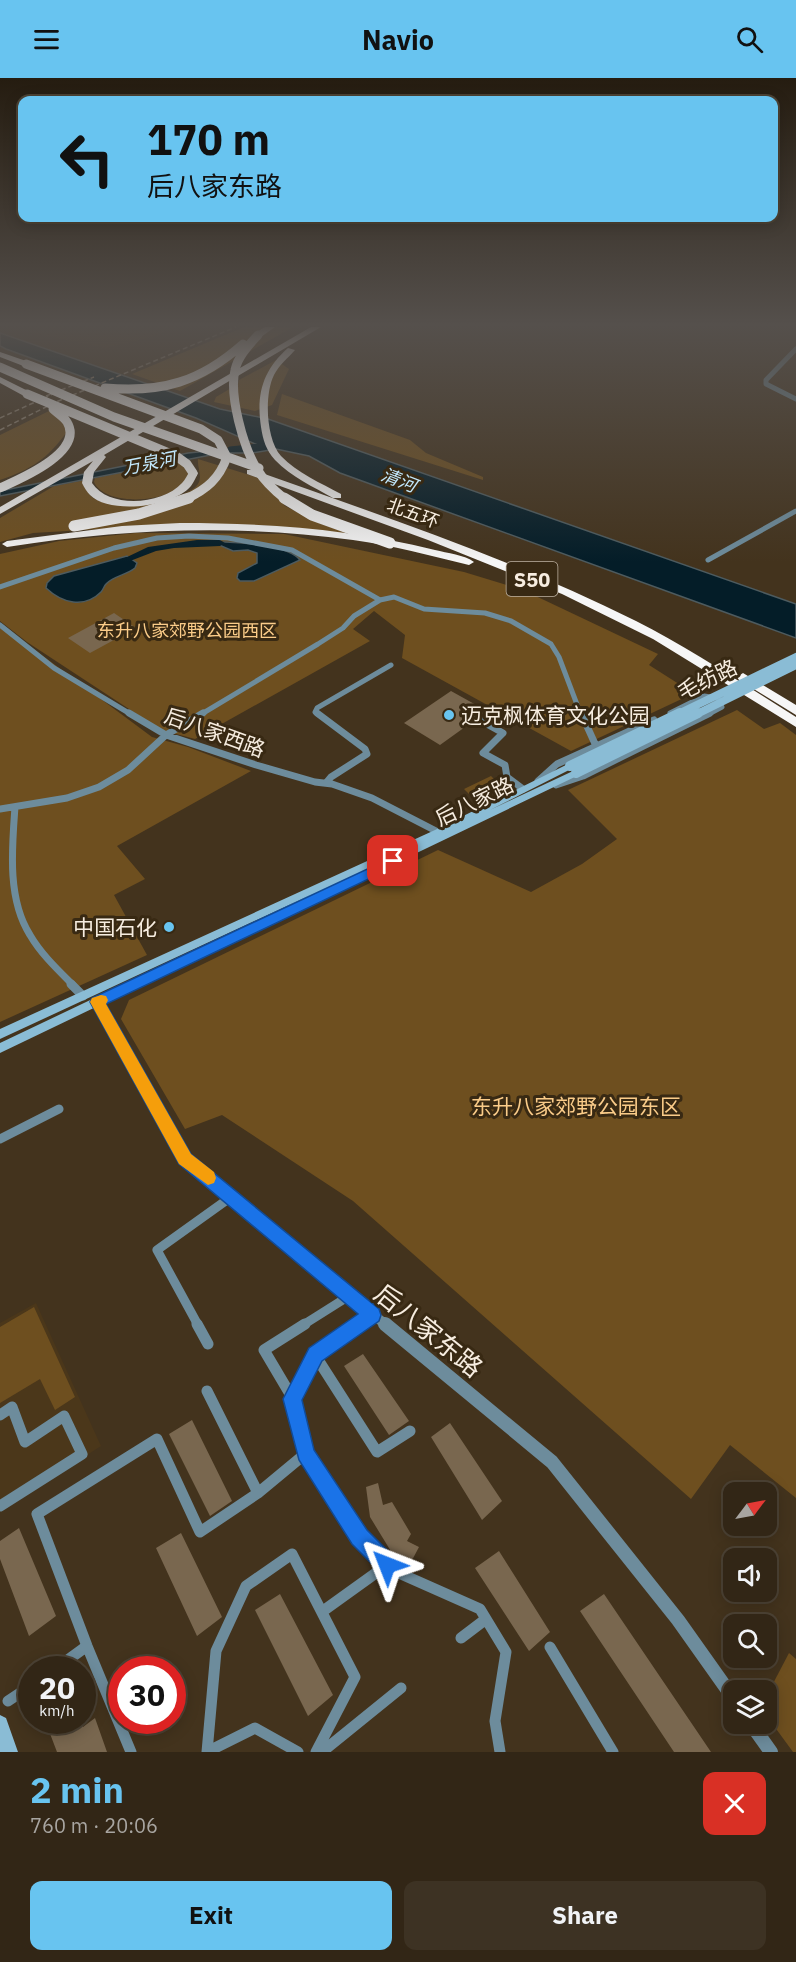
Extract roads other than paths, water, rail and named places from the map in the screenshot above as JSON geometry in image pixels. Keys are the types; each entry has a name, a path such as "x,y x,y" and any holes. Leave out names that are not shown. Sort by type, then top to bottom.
{"highway":[{"path":"0,488 42,468 61,452 68,440 69,427 65,419 46,405"},
{"path":"54,405 176,456 187,464 193,473 190,483 181,491 148,502 111,502 95,495 89,488 87,478 93,465 112,447"},
{"name":"北五环","path":"69,405 463,551 608,611 655,635 796,723"},
{"name":"北五环","path":"87,405 520,565 612,604 739,674 796,711"},
{"path":"3,545 74,526 157,509 194,496 205,490 222,474 227,457 218,440 201,429 138,405"},
{"path":"0,500 165,405"},
{"path":"0,511 183,405"},
{"path":"236,405 243,443 266,482 282,499 313,518 390,543"},
{"path":"262,405 271,450 289,466 337,496"},
{"path":"3,545 86,532 148,527 251,527 309,531 390,543 467,561 563,592"}],"main road":[{"name":"毛纺路","path":"573,769 796,657"},
{"name":"毛纺路","path":"573,769 796,665"},
{"name":"后八家路","path":"0,1048 573,769"},
{"name":"后八家路","path":"0,1034 438,832 523,789 539,786"},
{"path":"0,1724 9,1752"}],"street":[{"path":"708,560 796,511"},
{"path":"0,587 114,548 158,538 189,536 228,538 292,550 380,600"},
{"path":"0,809 61,801 108,783 128,770 152,745 166,735 318,644 343,628 354,616 380,600 394,597 424,609 485,613 511,621 551,644 559,657 574,699 596,746"},
{"name":"后八家西路","path":"0,625 54,668 166,735 256,765 326,783 372,798 438,832"},
{"path":"326,783 331,777 367,754 365,749 315,712 317,708 390,665"},
{"name":"后八家路","path":"704,696 718,698 722,707 583,776 539,786 557,764 704,696"},
{"path":"476,718 503,733 483,753 505,765 507,777 523,789"},
{"path":"15,807 12,843 15,891 27,931 44,956 83,996"},
{"name":"后八家东路","path":"97,1002 185,1159 552,1462 678,1620 723,1683"},
{"path":"0,1139 59,1109"},
{"path":"208,1344 157,1250 231,1197"},
{"path":"349,1296 264,1350 293,1399 305,1454 359,1537 392,1570 480,1609 506,1652 495,1721 500,1752"},
{"path":"293,1399 315,1355 372,1315"},
{"path":"315,1355 377,1452 410,1431"},
{"path":"207,1391 258,1493"},
{"path":"0,1414 12,1407 25,1442 64,1416 82,1454 0,1506"},
{"path":"131,1752 87,1646 37,1514 158,1439 200,1532 258,1493 305,1454"},
{"path":"207,1752 216,1651 246,1586 292,1554 355,1677 316,1752"},
{"path":"323,1611 387,1565"},
{"path":"461,1638 486,1619"},
{"path":"73,1656 87,1646"},
{"path":"550,1647 613,1752"},
{"path":"322,1752 401,1689"},
{"path":"8,1701 18,1694"},
{"path":"207,1752 255,1728 298,1752"},
{"path":"758,1734 771,1752"}],"water":[{"name":"清河","path":"161,405 209,405 268,419 796,604 796,638 340,473 309,456 276,449 252,453 221,453 0,496 0,491 188,453 260,446"},
{"path":"224,542 276,548 300,560 254,581 240,581 237,578 238,573 257,563 257,553 248,550 233,551 219,545"},
{"path":"127,556 137,563 135,568 109,581 101,592 87,601 66,600 46,588 47,583 54,576"}],"waterway":[{"name":"万泉河","path":"230,449 268,445"},
{"path":"130,558 152,549 174,544 220,543"}],"railway":[{"path":"0,418 28,405"},
{"path":"0,430 50,405"}],"place":[{"name":"迈克枫体育文化公园","path":"449,715"},
{"name":"中国石化","path":"169,927"}],"park label":[{"name":"东升八家郊野公园西区","path":"187,630"},
{"name":"东升八家郊野公园东区","path":"576,1106"}]}
